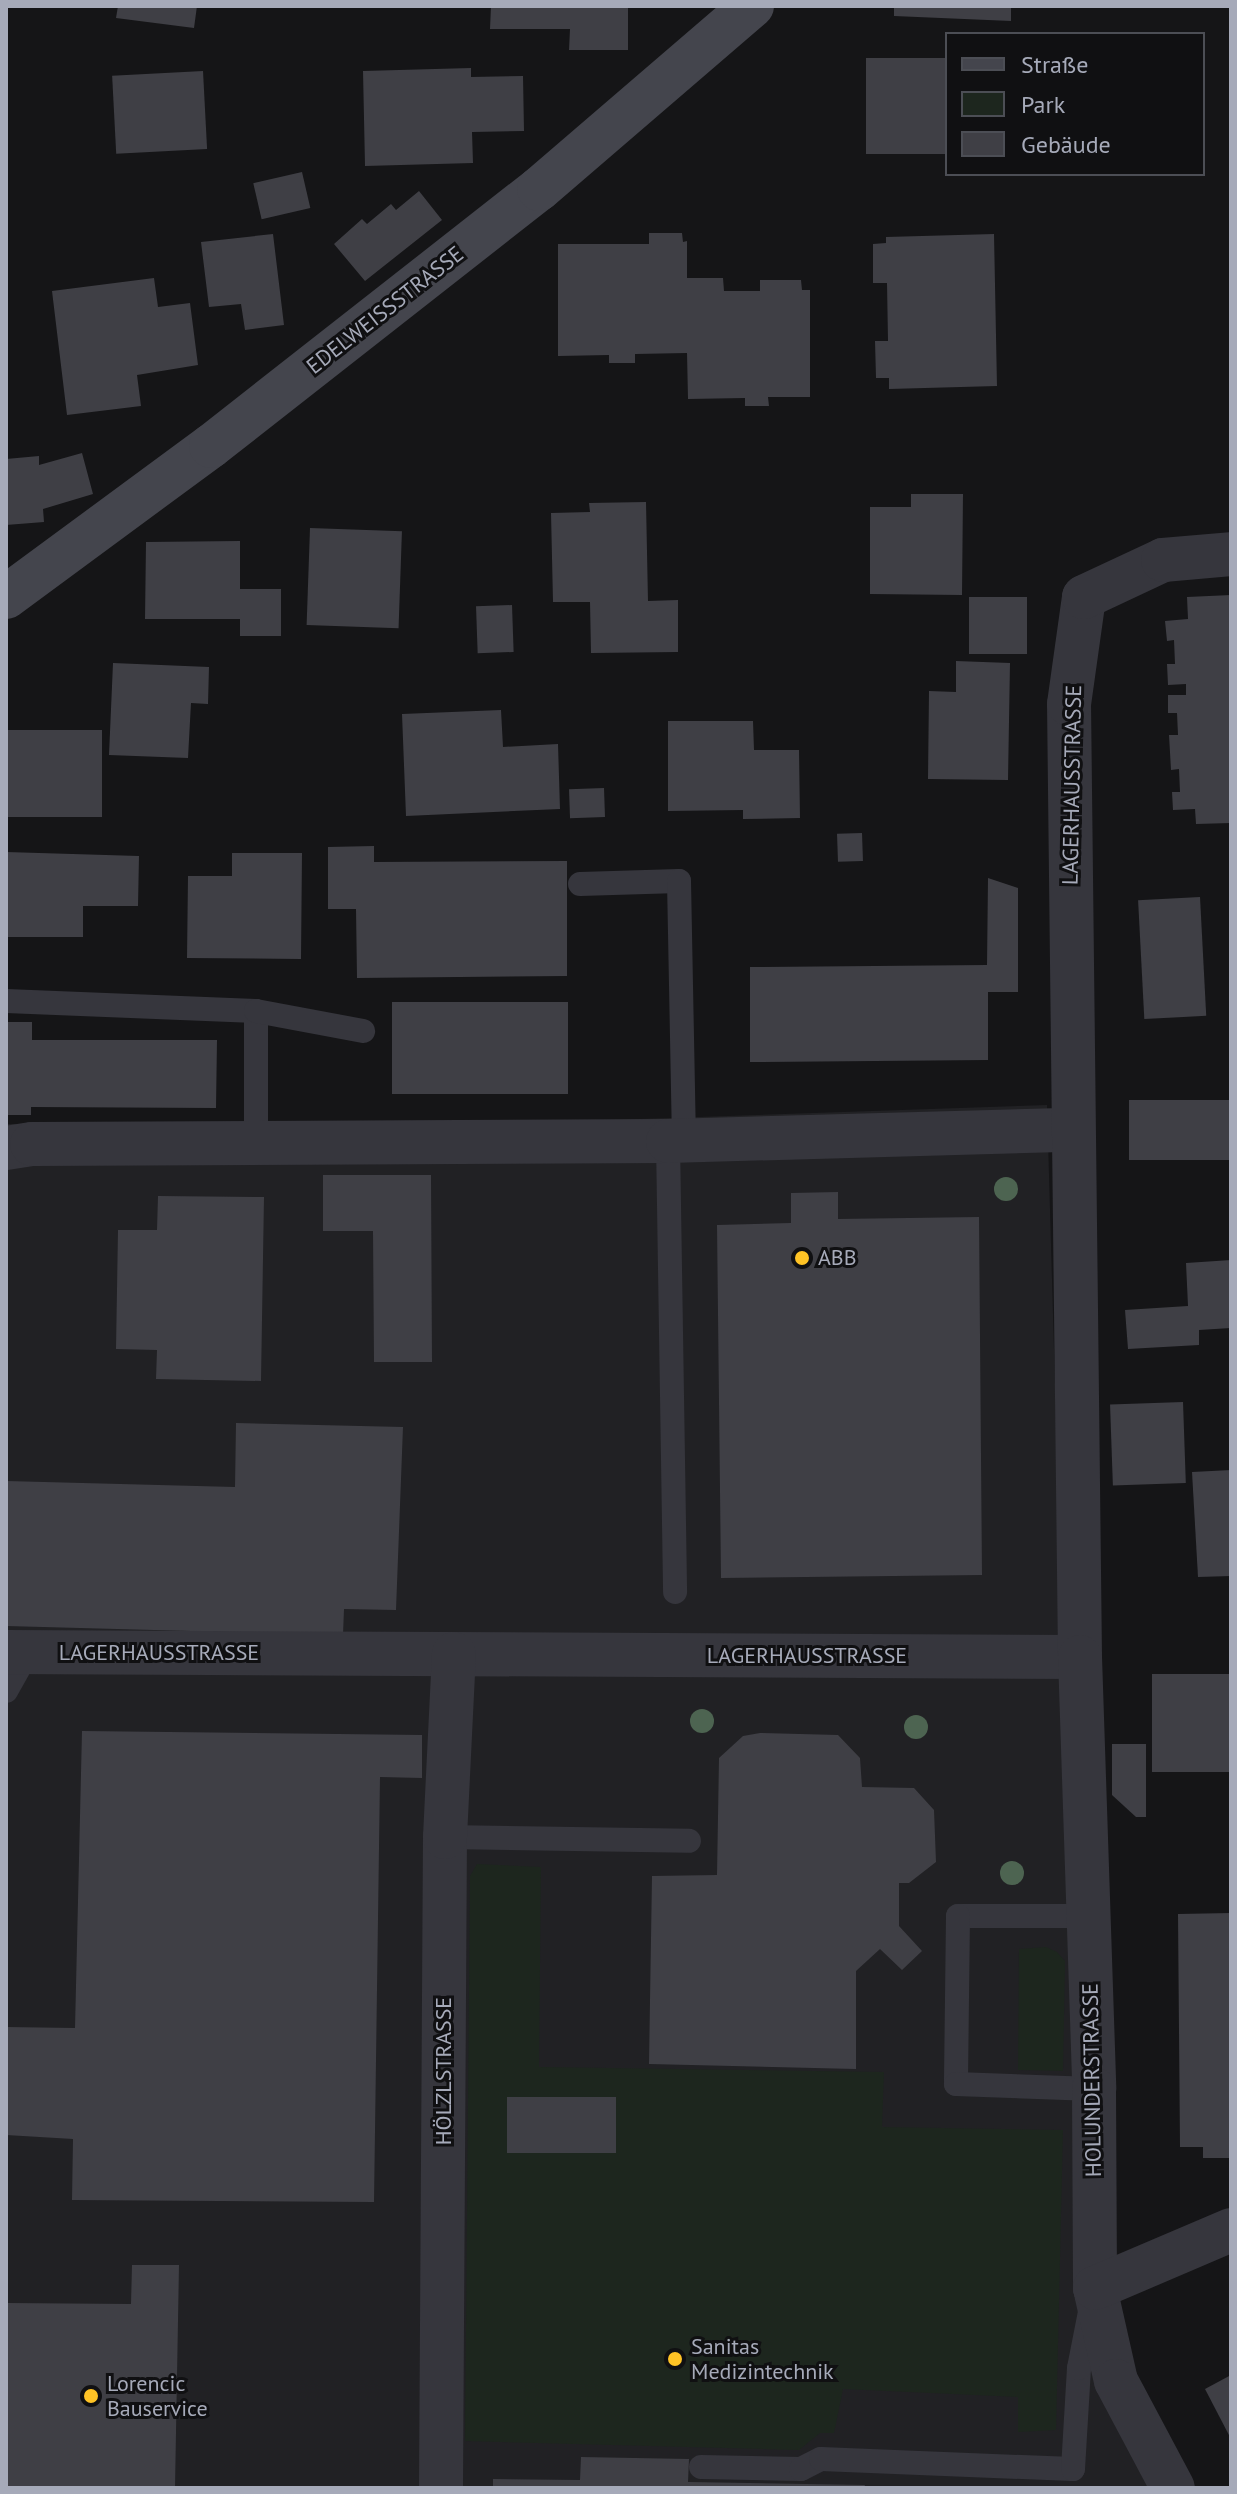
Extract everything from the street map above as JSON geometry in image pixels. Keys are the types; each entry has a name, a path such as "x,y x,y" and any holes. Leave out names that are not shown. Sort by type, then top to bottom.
{"street":[{"name":"EDELWEISSSTRASSE","path":"8,596 211,446 527,199 752,6"},
{"name":"LAGERHAUSSTRASSE","path":"17,1652 1080,1657 1071,1130 1069,704 1084,597 1163,560 1231,554"},
{"path":"6,1148 32,1144 676,1141 1071,1130"},
{"name":"HÖLZLSTRASSE","path":"441,2488 445,1837 454,1654"},
{"name":"HOLUNDERSTRASSE","path":"1080,1657 1094,2089 1095,2288 1116,2381 1173,2488"},
{"path":"1095,2288 1231,2230"}],"lane":[{"path":"580,884 679,881 675,1592"},
{"path":"6,1001 256,1011 363,1031"},
{"path":"256,1011 256,1143"},
{"path":"6,1691 17,1652"},
{"path":"445,1837 689,1841"},
{"path":"1088,1916 958,1916 956,2084 1094,2089"},
{"path":"701,2467 801,2469 821,2459 1076,2479 1079,2368 1095,2288"}],"shaded area":[{"path":"1047,1105 1081,2295 1157,2488 6,2488 6,1124 462,1125"}],"green space":[{"path":"477,1864 541,1867 539,2067 884,2072 882,2127 1063,2130 1056,2430 1018,2432 1018,2397 843,2389 834,2433 820,2433 799,2450 465,2441 470,1876"},
{"path":"1046,1947 1057,1952 1065,1961 1063,2071 1018,2070 1019,1949"}],"building":[{"path":"118,6 197,6 194,28 116,18"},
{"path":"491,6 628,6 628,50 569,50 570,29 490,29"},
{"path":"894,6 1011,6 1011,21 894,16"},
{"path":"866,58 945,58 945,154 866,154"},
{"path":"471,68 471,77 523,76 524,131 472,132 473,163 365,166 363,71"},
{"path":"203,71 207,149 116,154 112,76"},
{"path":"302,172 310,208 262,219 253,183"},
{"path":"419,191 442,220 365,281 334,244 362,219 367,224 391,204 396,210"},
{"path":"649,233 682,233 683,242 687,241 687,278 723,278 724,291 760,291 760,280 801,280 802,290 810,290 810,397 768,397 769,406 745,406 745,398 688,399 687,353 635,354 635,363 609,363 609,355 558,356 558,244 649,244"},
{"path":"273,234 284,325 245,330 241,304 209,307 201,242"},
{"path":"994,234 997,386 889,389 889,378 876,378 875,341 888,341 887,283 873,283 873,244 886,243 886,237"},
{"path":"154,278 158,307 190,303 198,365 137,375 141,406 67,415 52,291"},
{"path":"82,453 93,494 43,509 44,522 6,525 6,459 39,456 39,465"},
{"path":"911,494 963,494 962,595 870,594 870,507 911,507"},
{"path":"646,502 648,601 678,600 678,652 591,653 590,602 553,602 551,513 590,512 589,503"},
{"path":"310,528 402,531 399,628 307,625"},
{"path":"240,541 240,589 281,589 281,636 240,636 240,619 145,619 146,542"},
{"path":"1231,595 1231,823 1196,824 1195,809 1173,810 1172,792 1180,792 1179,769 1171,770 1169,735 1178,735 1177,713 1168,713 1168,695 1186,695 1186,684 1168,685 1167,664 1175,664 1174,640 1167,641 1165,621 1188,619 1187,597"},
{"path":"969,597 1027,597 1027,654 969,654"},
{"path":"512,605 514,652 478,653 476,606"},
{"path":"956,661 1010,663 1008,780 928,779 929,691 956,692"},
{"path":"113,663 209,667 208,704 191,703 188,758 109,755"},
{"path":"501,710 503,747 558,744 560,809 406,816 402,714"},
{"path":"668,721 753,721 754,750 799,750 800,818 743,819 743,810 668,811"},
{"path":"6,730 102,730 102,817 6,817"},
{"path":"604,788 605,817 570,818 569,789"},
{"path":"862,833 863,861 838,862 837,834"},
{"path":"374,846 374,862 567,861 567,976 357,978 356,909 328,909 328,847"},
{"path":"6,852 139,856 138,906 83,906 83,937 6,937"},
{"path":"232,853 302,853 301,959 187,958 188,876 232,876"},
{"path":"988,878 1018,888 1018,992 988,992 988,1060 750,1062 750,967 987,965"},
{"path":"1200,897 1206,1016 1144,1019 1138,900"},
{"path":"392,1002 568,1002 568,1094 392,1094"},
{"path":"6,1022 32,1022 32,1040 217,1040 216,1108 31,1107 31,1115 6,1115"},
{"path":"1129,1100 1231,1100 1231,1160 1129,1160"},
{"path":"323,1175 431,1175 432,1362 374,1362 373,1231 323,1231"},
{"path":"838,1192 838,1219 979,1217 982,1575 721,1578 717,1225 791,1223 791,1193"},
{"path":"158,1196 264,1197 261,1381 156,1379 157,1350 116,1349 118,1230 157,1230"},
{"path":"1231,1260 1231,1328 1199,1330 1199,1345 1128,1349 1125,1310 1188,1306 1186,1263"},
{"path":"1183,1402 1186,1483 1113,1485 1110,1405"},
{"path":"236,1423 403,1427 396,1610 344,1609 343,1635 6,1626 6,1481 235,1487"},
{"path":"1231,1470 1231,1576 1198,1577 1192,1472"},
{"path":"1152,1674 1231,1674 1231,1772 1152,1772"},
{"path":"82,1731 422,1735 422,1778 380,1777 374,2202 72,2200 73,2139 6,2135 6,2027 75,2028"},
{"path":"760,1733 838,1735 860,1758 862,1787 914,1788 934,1810 936,1862 909,1883 899,1883 899,1926 922,1951 902,1970 880,1949 856,1971 856,2069 649,2064 652,1876 717,1875 719,1758 743,1736"},
{"path":"1112,1744 1146,1744 1146,1817 1136,1817 1112,1795"},
{"path":"1231,1913 1231,2158 1203,2158 1203,2147 1180,2147 1178,1914"},
{"path":"507,2097 616,2097 616,2153 507,2153"},
{"name":"Lorencic Bauservice","path":"132,2265 179,2265 175,2488 6,2488 6,2303 131,2304"},
{"path":"1231,2375 1231,2439 1205,2389"},
{"path":"581,2457 689,2459 688,2482 865,2485 864,2488 493,2488 493,2479 580,2480"}],"place":[{"name":"ABB","path":"802,1258"},
{"name":"Sanitas Medizintechnik","path":"675,2359"},
{"name":"Lorencic Bauservice","path":"91,2396"}]}
